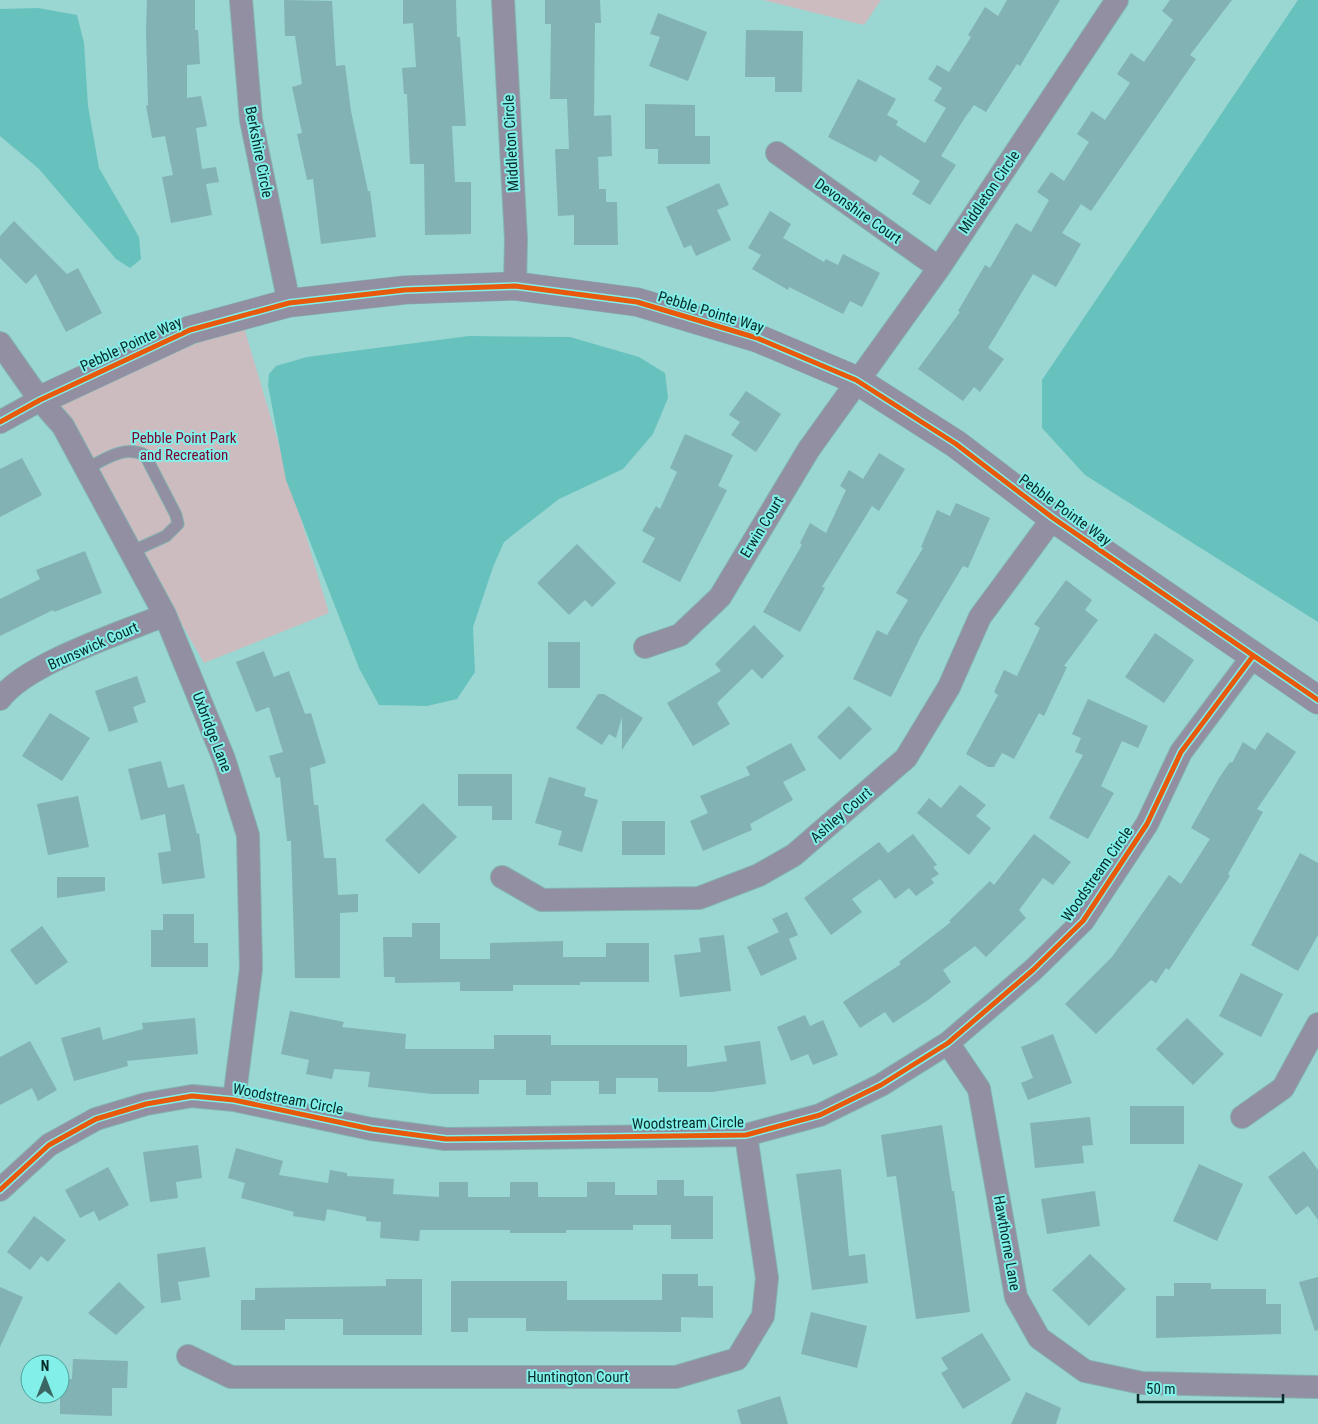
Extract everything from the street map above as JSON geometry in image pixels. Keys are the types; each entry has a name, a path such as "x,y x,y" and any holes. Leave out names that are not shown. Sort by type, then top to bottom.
{"street":[{"name":"Berkshire Circle","path":"241,0 251,120 289,304"},
{"name":"Middleton Circle","path":"502,0 516,239 515,286"},
{"name":"Middleton Circle","path":"856,380 939,268 1117,0"},
{"name":"Devonshire Court","path":"777,153 939,268"},
{"name":"Pebble Pointe Way","path":"40,400 190,330 289,304 404,290 515,286 637,302 757,338 856,380 956,444 1053,518 1318,700"},
{"path":"0,342 40,400 0,422"},
{"name":"Erwin Court","path":"645,647 680,635 720,597 809,448 856,380"},
{"name":"Uxbridge Lane","path":"40,400 64,426 165,615 224,759 248,835 250,969 234,1100"},
{"name":"Ashley Court","path":"502,877 542,900 699,898 759,876 794,854 906,758 949,687 980,617 1053,518"},
{"name":"Brunswick Court","path":"0,699 8,689 54,660 165,615"},
{"name":"Woodstream Circle","path":"0,1190 49,1145 96,1119 146,1104 192,1096 234,1100 371,1129 446,1139 746,1135 820,1114 881,1085 948,1043 1033,970 1083,922 1147,824 1181,752 1253,656"},
{"path":"1242,1117 1283,1088 1318,1024"},
{"name":"Hawthorne Lane","path":"948,1043 979,1089 1016,1297 1039,1338 1085,1371 1142,1383 1318,1386"},
{"name":"Huntington Court","path":"188,1356 231,1377 676,1377 737,1359 764,1316 768,1278 746,1135"}],"lane":[{"path":"86,469 120,452 138,452 145,455 176,515 178,524 166,536 131,552"}],"green space":[{"path":"763,0 881,0 864,25"},
{"name":"Pebble Point Park and Recreation","path":"243,324 329,613 204,663 55,403"}],"water":[{"path":"1298,0 1318,0 1318,622 1085,475 1042,428 1042,380"},
{"path":"38,8 77,15 84,43 88,106 99,168 139,237 141,259 130,268 116,259 39,169 0,136 0,9"},
{"path":"469,336 570,337 639,357 665,373 668,398 653,434 623,469 559,499 504,542 493,567 473,627 475,672 457,699 427,706 379,705 359,668 286,480 268,385 269,374 276,366 307,357"}],"building":[{"path":"147,0 195,0 195,30 198,30 200,64 187,65 187,98 201,96 207,126 196,128 202,169 216,167 219,182 206,184 212,215 171,223 162,177 173,175 165,136 152,138 146,106 148,105"},
{"path":"284,0 332,1 336,66 345,65 351,111 368,191 370,191 376,237 321,244 313,179 307,180 297,134 302,133 292,87 302,84 295,36 285,36"},
{"path":"403,0 456,0 457,37 460,37 466,126 452,126 455,182 471,182 471,234 425,235 424,164 410,164 407,94 404,94 402,68 416,67 413,23 403,24"},
{"path":"545,0 600,0 601,23 595,23 594,116 611,115 612,156 598,157 599,189 606,189 606,202 617,202 618,245 574,245 574,215 558,216 555,149 569,149 567,99 550,99 551,24 545,24"},
{"path":"1007,0 1060,0 1020,66 1017,64 986,112 974,105 964,119 941,156 956,165 930,205 912,194 920,181 880,155 876,162 828,137 858,79 896,99 887,115 898,121 896,125 925,143 946,108 934,101 942,88 928,79 937,65 949,72 971,37 968,35 985,7 998,16"},
{"path":"1170,0 1232,0 1190,55 1196,59 1091,211 1081,204 1062,233 1081,244 1056,287 1033,274 988,348 1004,359 980,392 974,387 963,401 918,369 960,312 958,311 985,265 990,268 1016,223 1031,232 1049,200 1037,192 1051,172 1064,181 1089,142 1077,134 1092,111 1105,120 1130,83 1117,74 1131,53 1144,62 1173,20 1162,11"},
{"path":"658,13 707,32 688,81 649,66 660,37 650,34"},
{"path":"746,30 803,31 802,92 775,92 775,77 745,77"},
{"path":"645,104 695,105 695,136 710,136 710,164 658,164 658,149 645,149"},
{"path":"719,183 729,205 717,210 731,240 696,256 691,245 684,248 666,207"},
{"path":"770,211 791,224 783,238 824,262 826,259 838,265 843,254 880,273 862,307 850,301 843,314 789,287 788,290 752,269 761,255 748,248"},
{"path":"14,221 67,274 78,268 102,313 66,332 36,274 26,284 0,258 0,236"},
{"path":"746,391 781,414 756,452 731,435 740,422 729,415"},
{"path":"685,434 733,455 718,486 727,490 680,582 642,562 655,538 642,531 656,506 660,509 677,472 670,468"},
{"path":"879,453 905,469 879,511 872,506 822,587 825,588 800,632 763,612 802,545 800,543 810,523 826,533 846,490 840,486 849,470 863,479"},
{"path":"22,458 42,495 0,517 0,469"},
{"path":"956,503 990,518 968,568 963,566 921,636 891,697 853,679 877,630 887,635 908,600 896,593 923,548 921,547 937,510 950,516"},
{"path":"577,544 616,583 592,607 585,600 569,615 537,583"},
{"path":"85,551 102,593 54,612 53,610 0,636 0,599 40,579 36,570"},
{"path":"1066,580 1092,600 1085,610 1098,620 1064,666 1067,667 1044,716 1039,713 1014,759 1002,753 994,767 988,767 966,754 998,695 994,692 1004,670 1017,676 1040,628 1034,624"},
{"path":"754,625 784,656 762,679 752,669 717,703 730,724 693,746 667,703 721,671 715,664"},
{"path":"1155,633 1194,660 1164,703 1125,677"},
{"path":"548,642 580,642 580,688 548,688"},
{"path":"264,651 274,677 289,671 305,714 311,713 326,763 310,768 314,805 318,805 324,858 336,858 338,895 358,894 358,912 340,913 340,978 295,978 291,841 287,841 280,777 276,778 269,756 283,752 269,707 256,712 236,662"},
{"path":"137,676 146,702 133,707 138,722 109,732 95,691"},
{"path":"598,694 604,694 643,718 622,750 622,717 616,738 609,734 602,745 576,728"},
{"path":"1088,699 1148,726 1138,748 1122,741 1101,786 1114,793 1088,839 1049,818 1083,755 1075,752 1081,738 1072,734"},
{"path":"849,706 872,729 840,760 817,737"},
{"path":"50,713 90,738 62,781 22,756"},
{"path":"1267,732 1296,752 1257,809 1263,812 1228,874 1230,876 1169,970 1166,968 1156,983 1151,980 1096,1034 1065,1004 1112,957 1169,875 1181,884 1210,839 1191,828 1219,778 1230,762 1232,763 1243,742 1255,750"},
{"path":"791,743 806,770 783,782 793,800 750,824 752,830 703,851 690,821 708,813 700,796 750,775 746,767"},
{"path":"161,761 168,788 184,784 197,834 199,833 205,878 162,884 158,853 171,851 165,814 141,820 128,769"},
{"path":"458,774 512,774 512,820 492,820 492,806 458,806"},
{"path":"549,777 586,788 584,796 598,800 582,852 558,845 562,831 535,823"},
{"path":"960,785 986,805 976,816 991,828 969,855 917,813 929,798 941,808"},
{"path":"78,796 89,847 48,855 37,804"},
{"path":"423,803 457,837 419,874 385,840"},
{"path":"622,821 665,821 665,855 622,855"},
{"path":"913,834 937,865 933,867 939,874 931,879 934,883 916,896 909,888 895,899 880,879 852,899 862,912 831,935 804,898 879,842 888,853"},
{"path":"1034,834 1071,862 1053,885 1043,878 1019,910 1026,918 986,957 975,946 943,970 951,982 928,1000 893,1023 885,1012 860,1028 843,1002 901,964 899,962 951,922 949,921 990,881 994,885"},
{"path":"1300,853 1318,863 1318,935 1298,971 1251,945"},
{"path":"57,877 105,877 105,891 57,898"},
{"path":"787,912 798,935 789,939 797,959 761,976 747,947 779,932 772,919"},
{"path":"163,914 194,914 194,943 208,943 208,967 151,967 151,930 163,930"},
{"path":"412,923 440,923 440,959 490,959 490,943 563,941 563,957 606,957 606,943 649,943 649,982 580,982 580,985 513,985 513,991 460,991 460,982 395,983 395,977 384,977 383,937 412,937"},
{"path":"42,926 68,962 36,985 10,950"},
{"path":"724,935 731,991 680,997 674,955 701,952 699,938"},
{"path":"1241,973 1283,994 1261,1037 1219,1016"},
{"path":"290,1011 344,1022 342,1027 406,1034 405,1049 494,1049 494,1035 551,1035 551,1045 687,1045 687,1067 727,1061 724,1046 760,1041 766,1084 712,1092 658,1092 658,1078 616,1078 616,1094 599,1094 599,1081 551,1081 551,1095 526,1095 526,1080 479,1080 479,1094 432,1094 368,1087 370,1072 334,1069 332,1079 306,1074 309,1060 281,1054"},
{"path":"805,1015 810,1026 823,1020 838,1055 813,1065 808,1054 791,1061 777,1027"},
{"path":"195,1018 198,1054 127,1061 128,1066 74,1081 61,1038 100,1027 103,1040 143,1029 142,1023"},
{"path":"1187,1018 1224,1054 1193,1085 1156,1049"},
{"path":"1053,1034 1072,1083 1028,1100 1021,1083 1033,1078 1021,1047"},
{"path":"30,1041 57,1090 38,1101 32,1088 0,1105 0,1057"},
{"path":"1130,1106 1184,1106 1184,1144 1130,1144"},
{"path":"1090,1117 1093,1145 1082,1146 1084,1163 1035,1168 1030,1123"},
{"path":"942,1125 952,1191 954,1191 970,1312 916,1319 896,1176 887,1177 881,1135"},
{"path":"198,1145 202,1178 176,1182 178,1198 150,1202 143,1152"},
{"path":"236,1148 283,1161 279,1175 328,1183 330,1170 347,1173 347,1176 394,1179 393,1194 439,1197 439,1182 468,1182 468,1197 510,1197 510,1182 538,1182 538,1197 587,1197 587,1182 615,1182 615,1195 657,1195 657,1180 684,1180 684,1196 713,1196 713,1239 671,1239 671,1225 633,1225 633,1230 566,1230 566,1233 510,1233 510,1230 420,1230 419,1241 380,1238 381,1222 366,1221 366,1217 327,1209 325,1221 293,1216 294,1212 241,1198 245,1183 228,1178"},
{"path":"1304,1151 1318,1170 1318,1220 1308,1206 1296,1215 1268,1177"},
{"path":"1199,1164 1243,1184 1217,1241 1173,1221"},
{"path":"108,1167 129,1205 99,1221 94,1211 80,1218 65,1190"},
{"path":"841,1169 849,1256 865,1254 868,1283 812,1290 796,1174"},
{"path":"1095,1191 1100,1226 1047,1234 1041,1199"},
{"path":"34,1216 66,1240 48,1262 41,1256 30,1270 7,1252"},
{"path":"205,1247 210,1277 178,1282 181,1300 161,1303 157,1254"},
{"path":"1090,1254 1126,1289 1089,1326 1052,1290"},
{"path":"662,1274 698,1274 698,1286 713,1286 713,1318 681,1317 681,1332 526,1331 526,1318 468,1318 468,1332 451,1332 451,1281 567,1281 567,1300 662,1300"},
{"path":"1318,1277 1318,1330 1315,1331 1299,1282"},
{"path":"386,1279 422,1279 422,1335 343,1335 343,1319 285,1319 285,1330 241,1330 241,1300 255,1300 255,1288 386,1286"},
{"path":"119,1282 145,1307 116,1335 88,1313"},
{"path":"1174,1283 1211,1283 1211,1289 1266,1289 1266,1304 1281,1304 1281,1334 1156,1338 1156,1296 1174,1296"},
{"path":"0,1287 23,1297 0,1347"},
{"path":"811,1312 867,1326 857,1368 801,1354"},
{"path":"982,1333 1011,1380 963,1409 941,1373 948,1369 941,1358"},
{"path":"73,1359 128,1361 127,1388 112,1388 112,1416 60,1414 60,1404 70,1404 70,1379 72,1379"},
{"path":"1026,1392 1061,1408 1056,1424 1011,1424"},
{"path":"780,1396 788,1424 741,1424 737,1410"}],"cycle path":[{"path":"0,422 40,400 190,330 289,303 405,290 515,286 637,302 757,338 856,380 956,444 1053,518 1318,700"},
{"path":"0,1190 49,1145 96,1119 146,1104 192,1096 234,1100 371,1129 446,1139 746,1135 820,1115 881,1085 948,1043 1033,970 1083,921 1147,824 1181,752 1253,656"}]}
